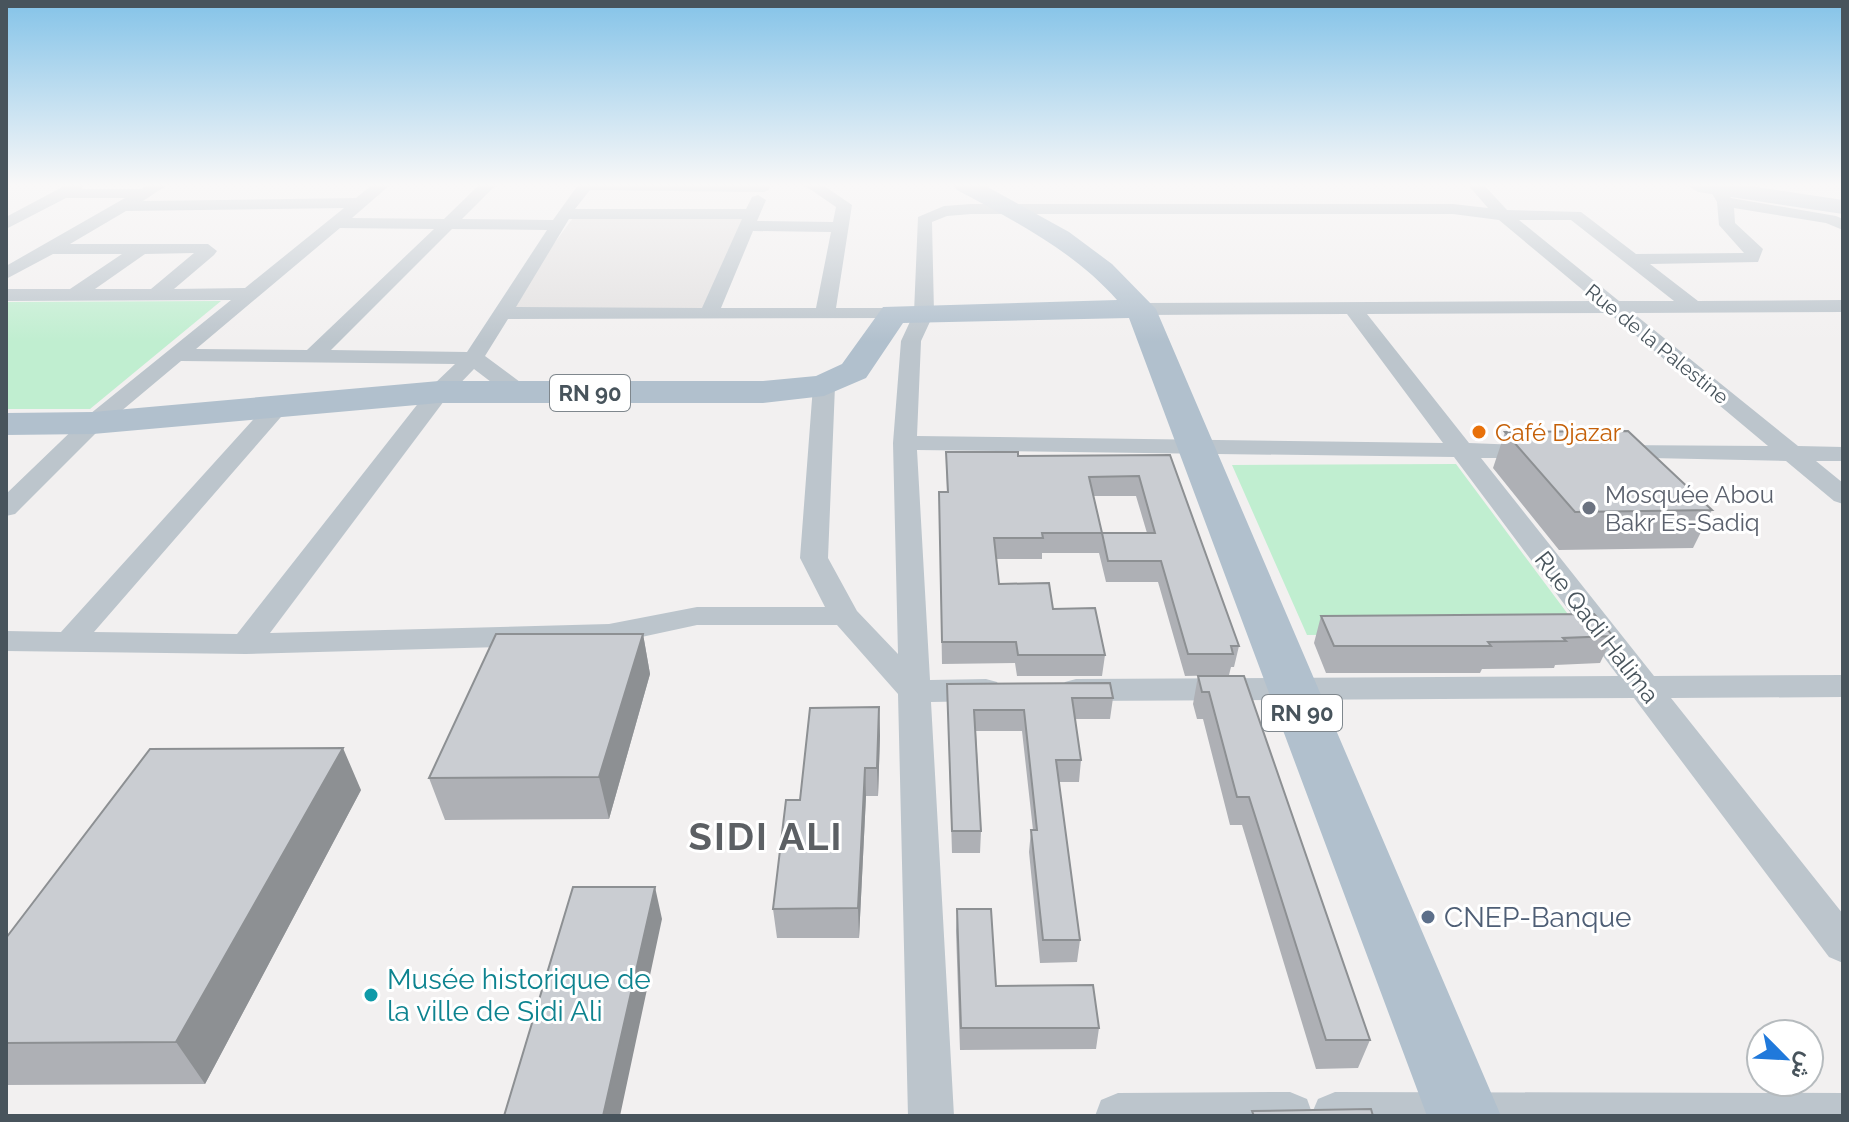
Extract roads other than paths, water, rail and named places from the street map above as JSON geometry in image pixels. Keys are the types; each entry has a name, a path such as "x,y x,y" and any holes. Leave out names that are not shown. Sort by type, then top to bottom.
{"main road":[{"path":"1059,237 1082,251 1119,282 1141,309"},
{"path":"909,314 1141,309"},
{"name":"RN 90","path":"1141,309 1464,1115"},
{"name":"RN 90","path":"6,424 93,423 439,392 763,392 824,386 854,371 909,314"}],"street":[{"path":"6,274 71,237"},
{"path":"51,249 117,248 138,237"},
{"path":"72,296 141,237"},
{"path":"151,237 172,248 202,248 208,251 155,295"},
{"path":"172,248 186,237"},
{"path":"6,508 16,489 173,355 319,237"},
{"path":"311,358 433,237"},
{"path":"246,644 439,392 473,358 550,237"},
{"path":"709,314 742,237"},
{"path":"825,314 838,237"},
{"path":"921,237 909,314 911,341 905,443 931,1116"},
{"name":"Rue de la Palestine","path":"1529,237 1843,496"},
{"path":"1604,237 1694,307"},
{"path":"1633,259 1752,258 1754,249 1741,237"},
{"path":"6,295 249,294"},
{"path":"1141,309 1843,306"},
{"name":"Rue Qadi Halima","path":"1352,308 1843,945"},
{"path":"503,313 909,314"},
{"path":"173,355 473,358 520,393"},
{"path":"824,386 814,558 845,616 914,691 1843,686"},
{"path":"69,642 279,405"},
{"path":"905,443 1556,451"},
{"path":"1587,451 1843,454"},
{"path":"6,641 246,644 609,634 697,616 845,616"},
{"path":"1118,1116 1843,1116"}],"place":[{"name":"Café Djazar","path":"1479,432"},
{"name":"Mosquée Abou Bakr Es-Sadiq","path":"1589,508"},
{"name":"CNEP-Banque","path":"1428,917"},
{"name":"Musée historique de la ville de Sidi Ali","path":"371,995"}],"district":[{"name":"SIDI ALI","path":"766,836"}]}
